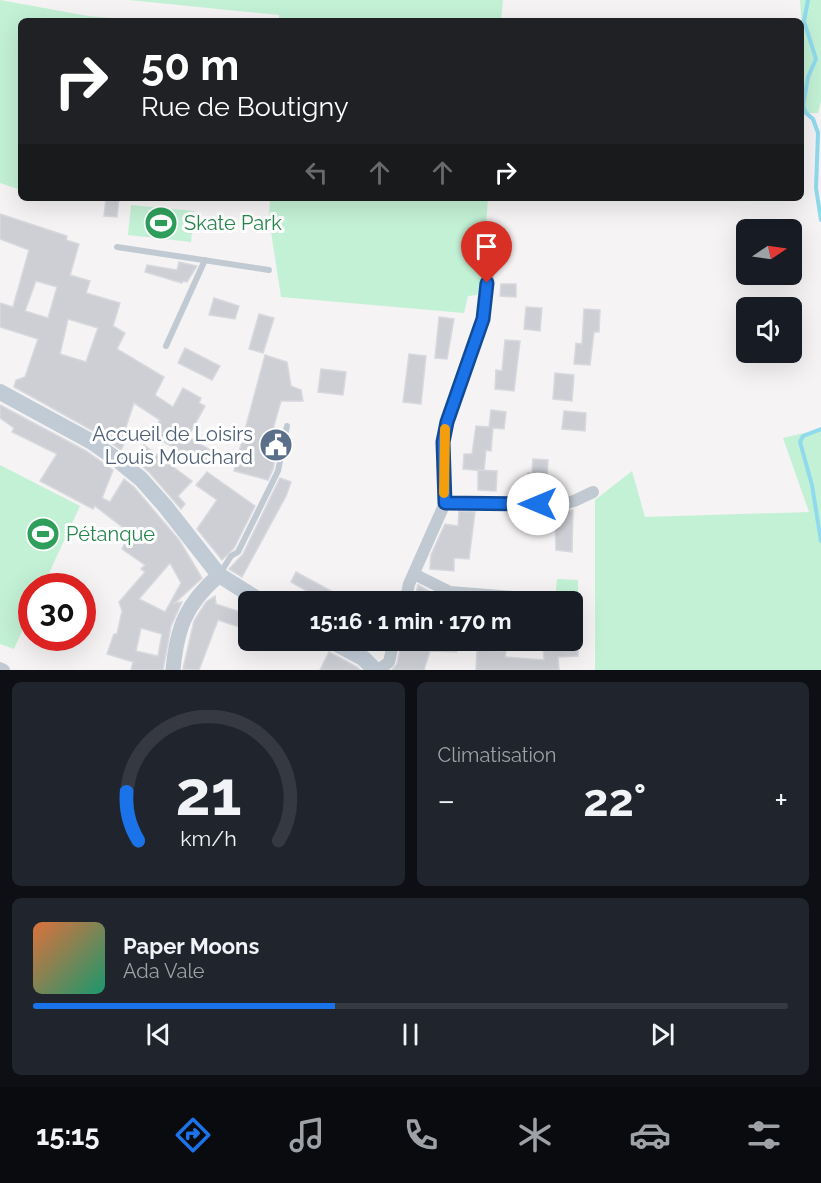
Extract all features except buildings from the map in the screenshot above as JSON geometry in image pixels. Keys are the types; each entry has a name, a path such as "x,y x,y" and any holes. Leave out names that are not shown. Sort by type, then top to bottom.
{"main road":[{"path":"0,392 92,442 119,461 141,479 165,506 219,575 244,591"},
{"path":"350,651 363,658 377,670"}],"street":[{"path":"409,591 445,503 443,442 447,422 483,319 489,265"},
{"path":"445,503 562,504 593,492"},
{"path":"414,574 448,591"},
{"path":"173,670 175,642 184,617 193,601 219,575"},
{"path":"377,670 388,662 391,651"}],"lane":[{"path":"117,247 268,270"},
{"path":"166,346 205,260"},
{"path":"219,575 231,556 238,552 278,471 287,426"}],"green space":[{"path":"0,0 110,18 18,18 18,189 0,183"},
{"path":"129,0 503,0 501,18 279,18 279,15"},
{"path":"800,0 821,0 821,101 818,113 804,113 804,18 801,18"},
{"path":"270,201 488,201 482,278 477,295 468,296 464,313 281,297 269,219"},
{"name":"Skate Park","path":"131,205 194,211 191,242 128,235"},
{"path":"821,429 821,670 595,670 595,500 632,471 645,517 809,512 783,438"},
{"path":"0,465 80,506 49,573 18,573 18,640 14,649 0,644"},
{"path":"557,579 578,580 578,591 556,591"}],"waterway":[{"path":"804,21 808,0"},
{"path":"804,21 816,59 808,77 804,100"},
{"path":"804,108 813,119 818,133 816,188 821,220"},
{"path":"821,429 803,436 800,442 812,485 821,541"}],"slow traffic":[{"path":"444,493 445,429"}],"place":[{"name":"Skate Park","path":"161,223"},
{"name":"Accueil de Loisirs Louis Mouchard","path":"276,445"},
{"name":"Pétanque","path":"43,534"}],"route":[{"path":"487,283 483,319 451,404 443,442 445,503 538,504"}]}
